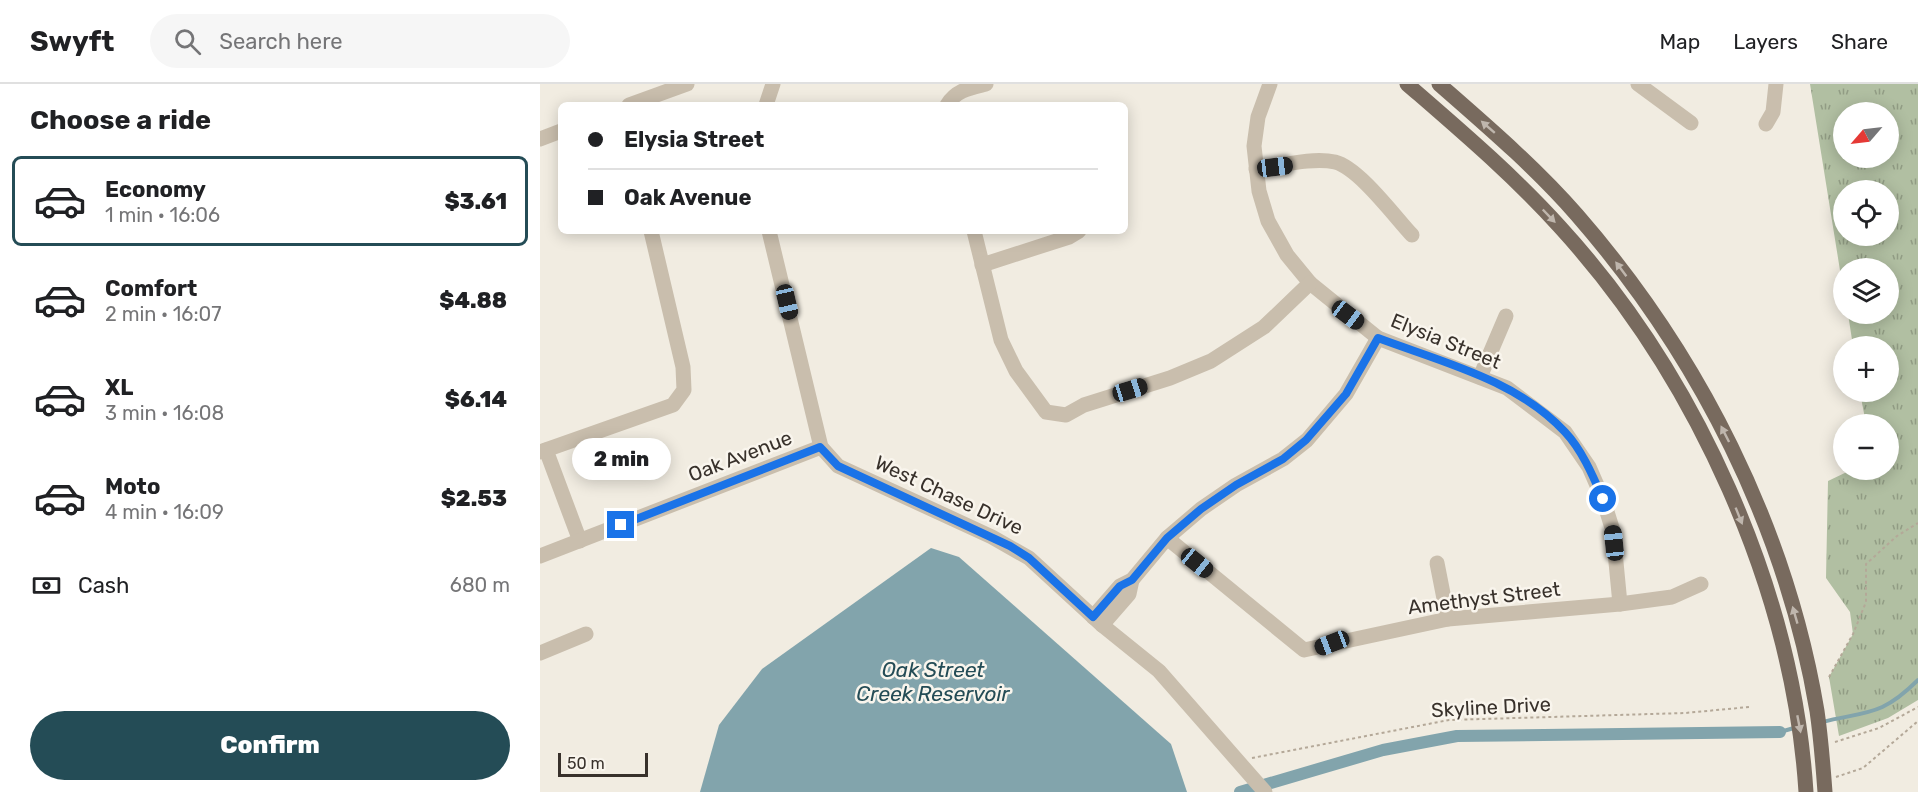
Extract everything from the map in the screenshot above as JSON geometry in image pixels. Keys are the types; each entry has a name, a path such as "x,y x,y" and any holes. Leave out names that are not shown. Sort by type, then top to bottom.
{"main road":[{"path":"1407,84 1482,149 1554,221 1603,278 1651,345 1690,411 1731,495 1764,587 1801,731 1806,792"},
{"path":"1439,84 1537,172 1576,214 1645,300 1685,360 1733,449 1782,572 1816,710 1824,780"}],"street":[{"path":"637,102 687,84"},
{"path":"767,102 772,84"},
{"path":"950,100 967,88 986,84"},
{"name":"Elysia Street","path":"1270,84 1258,117 1254,146 1256,169 1268,221 1287,255 1310,283 1378,338 1507,388 1565,432 1589,467 1613,531 1620,604"},
{"path":"1638,84 1690,123"},
{"path":"1766,124 1773,112 1776,84"},
{"path":"540,139 558,132"},
{"path":"1256,169 1324,161 1337,162 1351,170 1412,236"},
{"path":"580,541 543,451 673,405 684,390 683,367 652,234"},
{"path":"770,234 820,447"},
{"path":"975,234 1001,340 1016,371 1046,411 1066,415 1084,405 1170,378 1211,361 1264,327 1310,283"},
{"path":"982,265 1074,234"},
{"path":"1480,377 1506,316"},
{"path":"1097,621 1120,586 1132,580 1167,538 1210,503 1283,459 1306,440 1346,394 1378,338"},
{"name":"Oak Avenue","path":"540,556 820,447"},
{"name":"West Chase Drive","path":"820,447 838,466 1010,546 1029,558 1097,621 1159,672 1265,792"},
{"name":"Amethyst Street","path":"1167,538 1304,650 1448,619 1620,604 1672,597 1701,584"},
{"path":"1437,562 1448,619"},
{"path":"540,653 586,634"}],"path":[{"path":"1829,677 1853,634 1866,602 1866,564 1897,536 1918,523"},
{"name":"Skyline Drive","path":"1237,759 1266,757 1449,720 1685,712 1749,707"},
{"path":"1828,744 1879,728 1918,707"},
{"path":"1824,780 1853,773 1863,768 1918,721"}],"green space":[{"path":"1810,84 1918,84 1918,700 1888,718 1839,736 1829,677 1853,634 1850,612 1826,578 1828,481 1833,479 1899,480 1899,414 1864,414 1862,402 1899,402 1899,336 1851,336 1850,324 1899,324 1899,258 1838,258 1836,246 1899,246 1899,180 1833,180 1833,227"}],"water":[{"name":"Oak Street Creek Reservoir","path":"931,548 959,557 1171,744 1187,792 700,792 719,725 762,669"}],"waterway":[{"path":"1822,722 1884,706 1918,680"},
{"path":"1780,732 1794,728"},
{"path":"1240,792 1383,750 1457,736 1780,732"}],"route":[{"path":"621,525 820,447 838,466 1010,546 1029,558 1093,617 1120,586 1132,580 1167,538 1201,509 1236,485 1283,459 1306,440 1331,414 1346,394 1378,338 1507,388 1536,407 1565,432 1589,467 1603,499"}]}
